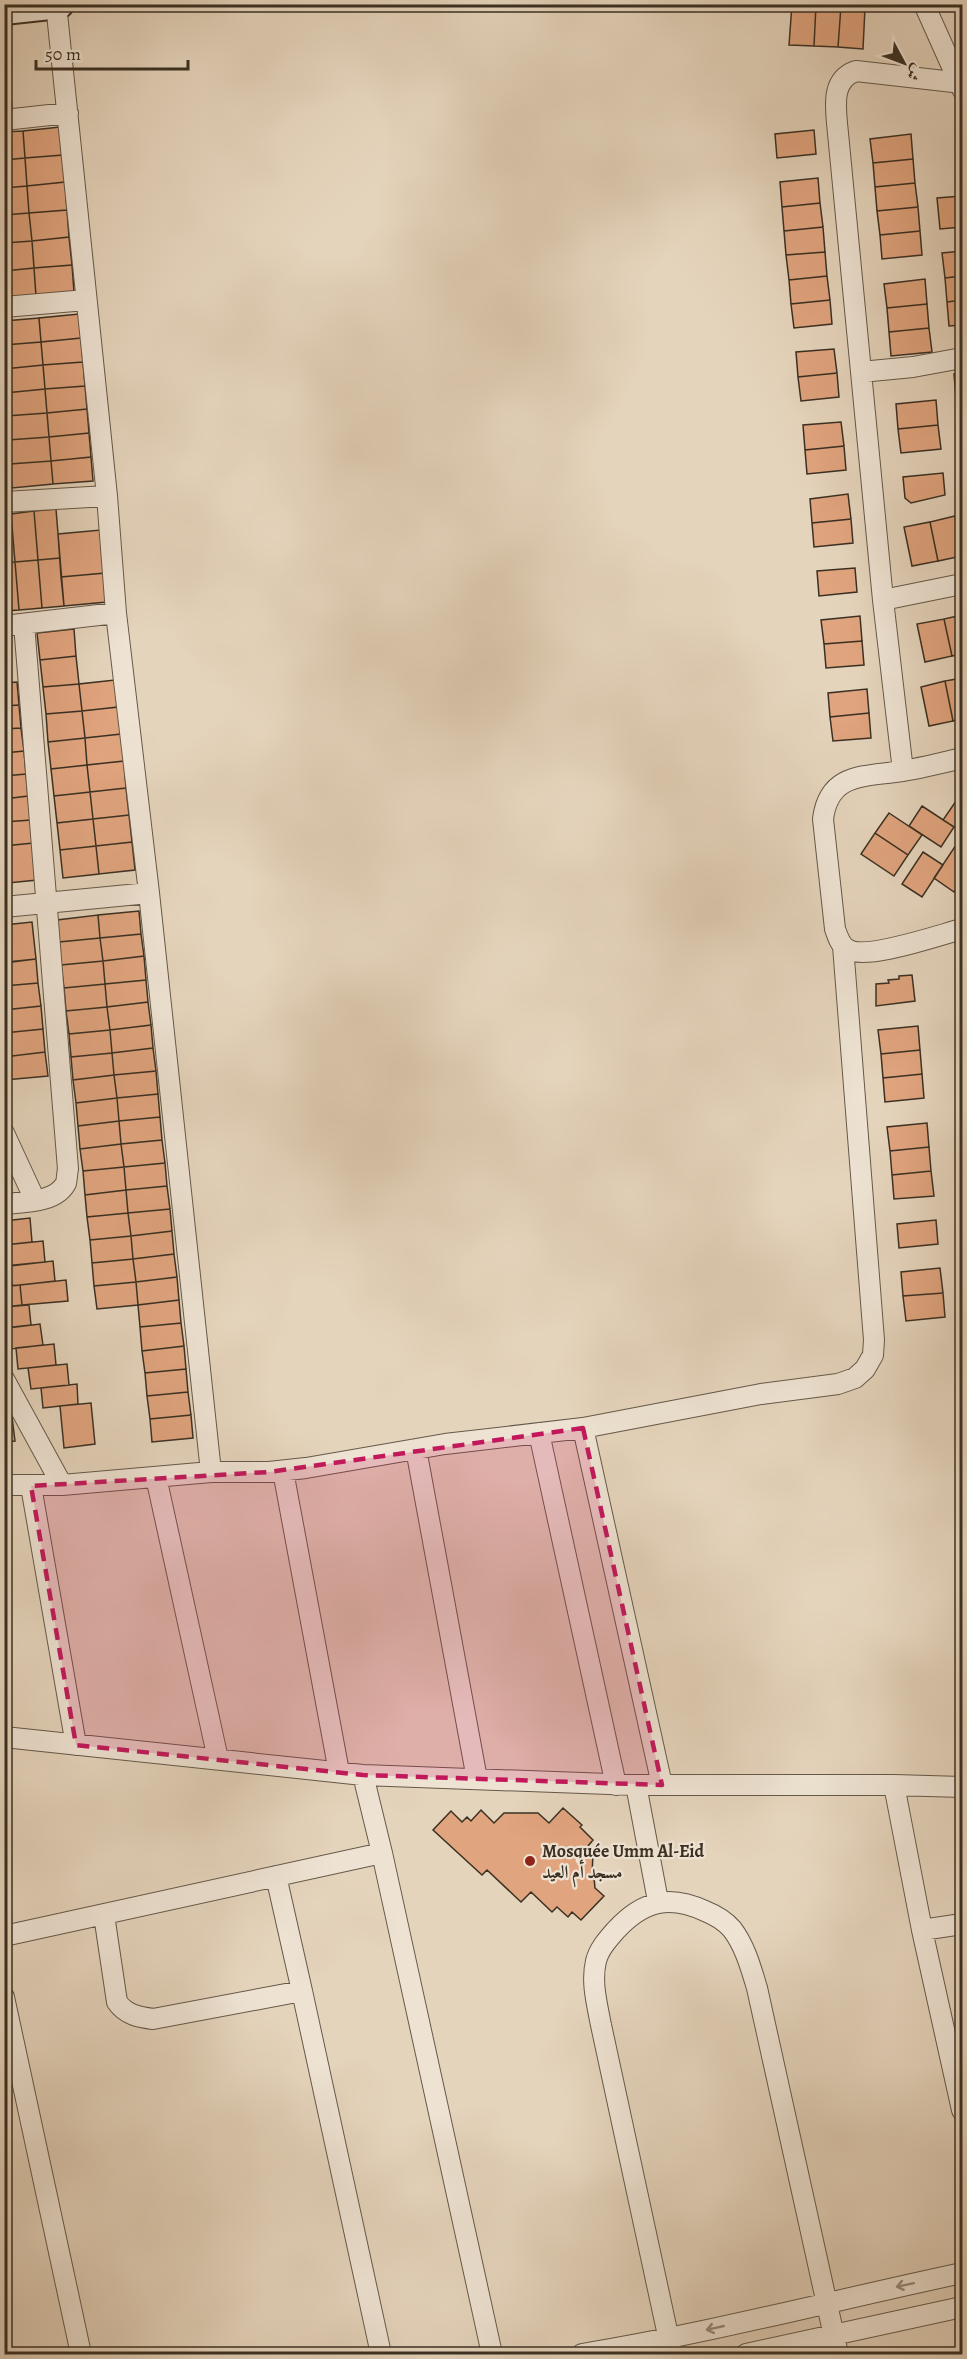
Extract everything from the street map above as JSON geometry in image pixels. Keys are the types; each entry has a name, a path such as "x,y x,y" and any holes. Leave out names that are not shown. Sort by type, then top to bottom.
{"main road":[{"path":"4,10 57,5"}],"street":[{"path":"924,4 962,85"},
{"path":"57,5 107,496 116,613 149,893 211,1472"},
{"path":"903,771 883,600 835,105 839,85 849,74 869,71 962,85"},
{"path":"4,120 68,113"},
{"path":"4,307 86,300"},
{"path":"861,372 913,368 963,358"},
{"path":"4,502 107,496"},
{"path":"883,600 963,584"},
{"path":"4,1204 53,1195 66,1183 68,1169 47,903 14,625 116,613"},
{"path":"4,1485 62,1485 211,1472 283,1471 416,1449 583,1428 761,1394 838,1384 855,1378 865,1369 873,1355 874,1340 843,946 835,929 823,819 825,802 833,792 852,777 903,771 963,758"},
{"path":"4,907 149,893"},
{"path":"843,946 855,952 876,952 963,930"},
{"path":"4,1133 35,1200"},
{"path":"4,1379 62,1485"},
{"path":"583,1428 662,1785"},
{"path":"539,1433 616,1785"},
{"path":"416,1449 477,1779"},
{"path":"283,1471 339,1772"},
{"path":"156,1477 218,1759"},
{"path":"31,1486 76,1744"},
{"path":"4,1737 363,1775 616,1785 963,1787"},
{"path":"363,1775 492,2355"},
{"path":"636,1785 658,1901"},
{"path":"894,1785 922,1930 963,2109"},
{"path":"4,1936 382,1853"},
{"path":"276,1876 381,2355"},
{"path":"671,2347 594,1988 596,1960 606,1940 630,1915 658,1901 683,1902 716,1916 731,1928 748,1960 757,1988 836,2345"},
{"path":"104,1915 117,2002 122,2009 137,2017 153,2019 302,1991"},
{"path":"922,1930 963,1924"},
{"path":"4,1997 10,2047 81,2355"},
{"path":"582,2355 671,2347 826,2302 963,2273"},
{"path":"746,2355 836,2345 963,2307"}],"highlighted area":[{"path":"583,1428 662,1785 363,1775 76,1745 31,1486 269,1472"}],"building":[{"path":"792,4 816,5 814,46 789,45"},
{"path":"816,5 841,6 838,47 814,46"},
{"path":"841,6 865,8 863,49 838,47"},
{"path":"4,32 6,32 9,70 4,71"},
{"path":"9,70 12,109 4,109 4,71"},
{"path":"60,127 63,155 25,158 23,131"},
{"path":"814,130 816,154 777,158 775,134"},
{"path":"23,131 25,158 4,160 4,132"},
{"path":"911,134 913,159 873,163 870,139"},
{"path":"63,155 65,182 27,186 25,158"},
{"path":"25,158 27,186 4,188 4,160"},
{"path":"913,159 915,183 875,187 873,163"},
{"path":"818,178 820,203 782,207 780,182"},
{"path":"65,182 67,210 29,213 27,186"},
{"path":"915,183 918,207 877,211 875,187"},
{"path":"27,186 29,213 4,215 4,188"},
{"path":"962,196 962,227 940,229 937,198"},
{"path":"820,203 823,227 784,231 782,207"},
{"path":"918,207 920,231 880,235 877,211"},
{"path":"67,210 69,237 32,241 29,213"},
{"path":"29,213 32,241 4,243 4,215"},
{"path":"823,227 825,252 786,255 784,231"},
{"path":"920,231 922,255 882,259 880,235"},
{"path":"69,237 72,265 34,268 32,241"},
{"path":"32,241 34,268 4,271 4,243"},
{"path":"962,251 962,276 945,278 942,253"},
{"path":"825,252 827,276 789,280 786,255"},
{"path":"72,265 74,292 36,296 34,268"},
{"path":"34,268 36,296 4,298 4,271"},
{"path":"827,276 830,300 791,304 789,280"},
{"path":"962,276 962,300 947,302 945,278"},
{"path":"925,279 927,304 887,308 884,284"},
{"path":"830,300 832,324 794,328 791,304"},
{"path":"962,300 962,325 949,326 947,302"},
{"path":"927,304 929,328 889,332 887,308"},
{"path":"79,314 81,338 41,342 39,318"},
{"path":"39,318 41,342 4,345 4,321"},
{"path":"929,328 932,352 891,356 889,332"},
{"path":"81,338 83,362 43,365 41,342"},
{"path":"41,342 43,365 4,369 4,345"},
{"path":"834,349 837,373 798,377 796,352"},
{"path":"83,362 85,386 45,389 43,365"},
{"path":"43,365 45,389 5,393 4,369"},
{"path":"837,373 839,397 801,401 798,377"},
{"path":"962,373 962,398 956,398 954,374"},
{"path":"85,386 87,409 47,413 45,389"},
{"path":"45,389 47,413 6,416 5,393"},
{"path":"956,398 962,398 962,422 958,422"},
{"path":"936,400 938,425 898,429 896,404"},
{"path":"87,409 89,433 49,437 47,413"},
{"path":"47,413 49,437 8,440 6,416"},
{"path":"841,422 844,446 805,450 803,425"},
{"path":"938,425 941,449 901,453 898,429"},
{"path":"89,433 91,457 51,461 49,437"},
{"path":"49,437 51,461 10,464 8,440"},
{"path":"844,446 846,470 807,474 805,450"},
{"path":"91,457 93,481 53,484 51,461"},
{"path":"51,461 53,484 12,488 10,464"},
{"path":"943,473 945,495 911,503 905,498 903,477"},
{"path":"848,494 851,519 812,523 810,499"},
{"path":"56,509 60,558 38,560 34,511"},
{"path":"34,511 38,560 15,562 11,514"},
{"path":"4,514 11,514 15,562 4,563"},
{"path":"962,515 962,554 955,516"},
{"path":"955,516 962,556 938,561 930,522"},
{"path":"851,519 853,543 814,547 812,523"},
{"path":"930,522 938,561 912,566 904,527"},
{"path":"101,530 105,573 61,577 58,534"},
{"path":"60,558 64,606 42,608 38,560"},
{"path":"38,560 42,608 19,610 15,562"},
{"path":"15,562 19,610 4,611 4,563"},
{"path":"855,568 857,592 819,596 817,571"},
{"path":"105,573 107,602 64,606 61,577"},
{"path":"962,615 962,654 952,656 944,619"},
{"path":"860,616 862,641 824,644 821,620"},
{"path":"944,619 952,656 925,662 917,624"},
{"path":"74,629 76,656 40,660 37,633"},
{"path":"862,641 864,665 826,668 824,644"},
{"path":"76,656 79,684 43,687 40,660"},
{"path":"962,678 962,719 953,721 945,681"},
{"path":"115,680 118,707 82,711 79,684"},
{"path":"945,681 953,721 929,726 921,687"},
{"path":"17,682 19,705 4,706 4,683"},
{"path":"79,684 82,711 46,714 43,687"},
{"path":"867,689 869,713 830,717 828,693"},
{"path":"19,705 21,728 4,729 4,706"},
{"path":"118,707 121,734 85,738 82,711"},
{"path":"82,711 85,738 48,742 46,714"},
{"path":"869,713 871,738 833,741 830,717"},
{"path":"21,728 24,751 4,753 4,729"},
{"path":"121,734 124,761 87,765 85,738"},
{"path":"85,738 87,765 51,769 48,742"},
{"path":"24,751 26,774 4,776 4,753"},
{"path":"124,761 126,788 90,792 87,765"},
{"path":"87,765 90,792 54,796 51,769"},
{"path":"26,774 28,796 4,799 4,776"},
{"path":"126,788 129,815 93,819 90,792"},
{"path":"90,792 93,819 57,823 54,796"},
{"path":"28,796 31,820 4,822 4,799"},
{"path":"956,801 962,805 962,832 943,820"},
{"path":"922,806 954,827 941,847 909,826"},
{"path":"889,813 922,835 908,855 875,833"},
{"path":"129,815 132,842 96,846 93,819"},
{"path":"93,819 96,846 60,850 57,823"},
{"path":"31,820 33,843 4,846 4,822"},
{"path":"875,833 908,855 894,876 861,854"},
{"path":"132,842 135,870 99,874 96,846"},
{"path":"33,843 37,880 8,883 4,846"},
{"path":"956,845 962,849 962,880 954,892 934,878"},
{"path":"96,846 99,874 63,878 60,850"},
{"path":"923,852 943,865 922,897 902,884"},
{"path":"139,911 141,934 100,938 98,915"},
{"path":"98,915 100,938 59,942 57,920"},
{"path":"32,922 36,959 7,962 4,925"},
{"path":"141,934 144,956 103,961 100,938"},
{"path":"100,938 103,961 61,965 59,942"},
{"path":"144,956 146,980 105,984 103,961"},
{"path":"36,959 38,983 4,986 4,963"},
{"path":"103,961 105,984 64,988 61,965"},
{"path":"912,975 915,1001 876,1006 876,984 889,983 888,980 899,979 899,976"},
{"path":"146,980 148,1002 107,1007 105,984"},
{"path":"38,983 41,1006 4,1010 4,986"},
{"path":"105,984 107,1007 66,1011 64,988"},
{"path":"148,1002 151,1025 110,1030 107,1007"},
{"path":"41,1006 43,1029 4,1033 4,1010"},
{"path":"107,1007 110,1030 69,1034 66,1011"},
{"path":"151,1025 153,1048 112,1053 110,1030"},
{"path":"918,1026 920,1050 881,1054 878,1030"},
{"path":"43,1029 45,1052 4,1057 4,1033"},
{"path":"110,1030 112,1053 71,1057 69,1034"},
{"path":"153,1048 156,1071 114,1075 112,1053"},
{"path":"920,1050 922,1074 883,1078 881,1054"},
{"path":"45,1052 48,1076 5,1080 4,1057"},
{"path":"112,1053 114,1075 73,1080 71,1057"},
{"path":"156,1071 158,1094 117,1098 114,1075"},
{"path":"922,1074 924,1098 885,1102 883,1078"},
{"path":"114,1075 117,1098 76,1103 73,1080"},
{"path":"158,1094 160,1117 119,1121 117,1098"},
{"path":"117,1098 119,1121 78,1126 76,1103"},
{"path":"160,1117 162,1140 121,1144 119,1121"},
{"path":"119,1121 121,1144 80,1149 78,1126"},
{"path":"927,1123 929,1147 890,1151 887,1127"},
{"path":"162,1140 165,1163 124,1167 121,1144"},
{"path":"121,1144 124,1167 83,1171 80,1149"},
{"path":"929,1147 931,1171 892,1175 890,1151"},
{"path":"165,1163 167,1186 126,1190 124,1167"},
{"path":"124,1167 126,1190 85,1195 83,1171"},
{"path":"931,1171 934,1196 894,1199 892,1175"},
{"path":"167,1186 170,1209 128,1213 126,1190"},
{"path":"126,1190 128,1213 87,1217 85,1195"},
{"path":"170,1209 172,1231 131,1236 128,1213"},
{"path":"128,1213 131,1236 90,1240 87,1217"},
{"path":"30,1218 32,1242 4,1245 4,1221"},
{"path":"936,1220 938,1244 899,1248 897,1224"},
{"path":"172,1231 174,1254 133,1259 131,1236"},
{"path":"131,1236 133,1259 92,1263 90,1240"},
{"path":"43,1241 45,1262 4,1266 4,1245"},
{"path":"174,1254 177,1277 136,1282 133,1259"},
{"path":"133,1259 136,1282 94,1286 92,1263"},
{"path":"53,1261 55,1281 12,1286 10,1266"},
{"path":"4,1266 10,1266 12,1286 4,1286"},
{"path":"940,1268 943,1293 903,1296 901,1272"},
{"path":"177,1277 179,1300 138,1305 136,1282"},
{"path":"66,1280 68,1301 22,1305 20,1285"},
{"path":"136,1282 138,1305 97,1309 94,1286"},
{"path":"20,1285 22,1305 4,1307 4,1286"},
{"path":"943,1293 945,1317 906,1321 903,1296"},
{"path":"179,1300 181,1323 140,1327 138,1305"},
{"path":"29,1305 31,1325 4,1328 4,1307"},
{"path":"181,1323 184,1346 142,1351 140,1327"},
{"path":"40,1324 43,1345 10,1349 8,1328"},
{"path":"54,1344 56,1365 18,1369 16,1348"},
{"path":"184,1346 186,1369 145,1373 142,1351"},
{"path":"67,1364 69,1385 31,1389 28,1368"},
{"path":"186,1369 188,1392 147,1396 145,1373"},
{"path":"77,1384 78,1404 43,1408 41,1388"},
{"path":"188,1392 191,1415 150,1419 147,1396"},
{"path":"91,1403 95,1444 64,1448 60,1406"},
{"path":"191,1415 193,1438 152,1442 150,1419"},
{"path":"12,1417 15,1441 4,1442 4,1418"},
{"name":"Mosquée Umm Al-Eid مسجد أم العيد","path":"563,1808 582,1825 580,1827 593,1840 588,1846 593,1851 592,1878 594,1878 595,1888 604,1896 581,1920 572,1912 568,1917 557,1907 552,1912 531,1892 521,1902 487,1870 482,1875 433,1830 451,1811 462,1822 467,1817 471,1821 481,1810 494,1823 504,1813 538,1813 549,1823"}],"place":[{"name":"Mosquée Umm Al-Eid مسجد أم العيد","path":"530,1861"}]}
